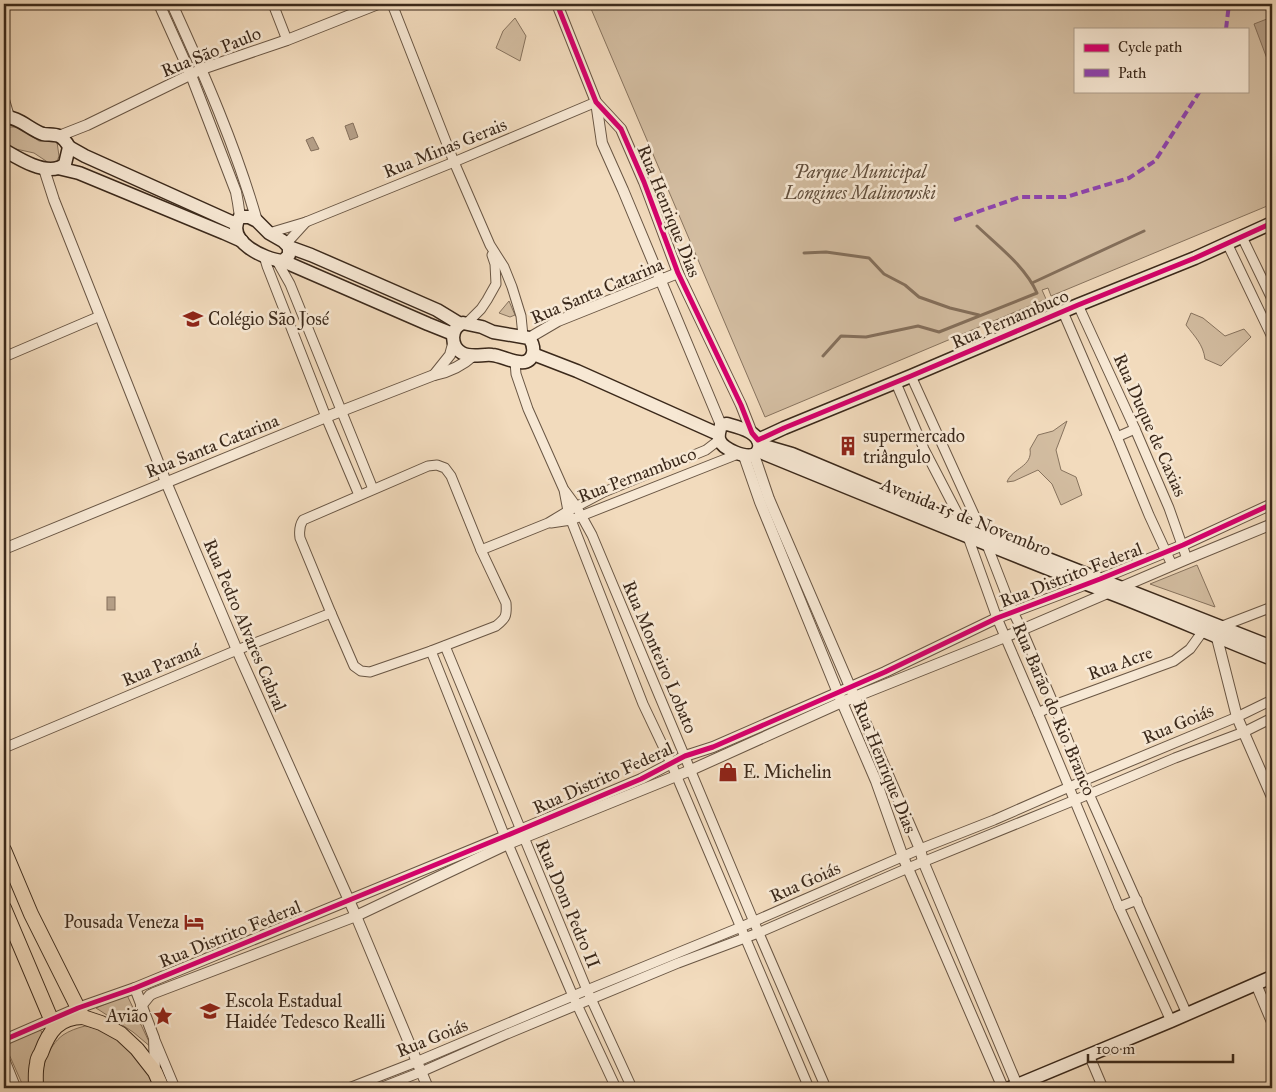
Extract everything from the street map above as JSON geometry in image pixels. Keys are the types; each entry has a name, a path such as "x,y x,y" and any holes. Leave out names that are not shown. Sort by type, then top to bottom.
{"main road":[{"path":"6,117 20,121 27,127 42,134 59,136 69,147 86,156 238,221 249,217 257,221 268,233 288,246 448,316 458,331 456,349 466,355 494,355 515,362 524,362 529,360 532,354 532,342 526,337 493,332 458,331 408,315 264,256 251,250 238,236 238,221"},
{"path":"58,168 65,164 69,147"},
{"path":"4,150 20,160 44,169 58,168 79,173 242,241"},
{"name":"Rua Pernambuco","path":"752,447 784,428 1195,258 1272,223"},
{"path":"280,261 289,255 288,246"},
{"path":"408,315 415,300"},
{"name":"Avenida 15 de Novembro","path":"532,354 577,371 720,433 724,446 752,447 966,532 1100,579 1219,632 1272,659"},
{"name":"Avenida 15 de Novembro","path":"720,433 727,424 740,427 752,447"},
{"name":"Avenida 15 de Novembro","path":"984,538 1086,584 1203,631 1219,632 1272,648"},
{"path":"4,850 31,914 81,1012 121,1034 138,1049 160,1083"},
{"path":"4,908 52,1024 37,1064 36,1088"},
{"path":"12,926 31,914"},
{"path":"1014,1087 1272,977"},
{"path":"52,1024 75,1017 81,1012"}],"street":[{"path":"159,4 191,75 236,192 238,221"},
{"path":"172,4 202,69 248,190 257,221"},
{"path":"273,4 288,40"},
{"name":"Rua São Paulo","path":"59,136 87,125 202,69 288,40 378,4"},
{"path":"392,4 454,162 490,245 495,264 496,284 484,305 458,331"},
{"name":"Rua Henrique Dias","path":"557,4 596,102 602,143 623,190 720,433"},
{"path":"4,100 6,117"},
{"name":"Rua Minas Gerais","path":"268,233 306,222 596,102"},
{"name":"Rua Henrique Dias","path":"596,102 621,129 644,182 678,273 741,405 769,499 920,849 923,861 972,976 1014,1087"},
{"name":"Rua Pedro Alvares Cabral","path":"44,169 54,200 166,482 237,650 356,916 428,1088"},
{"name":"Rua Minas Gerais","path":"288,246 306,222"},
{"path":"1242,237 1272,299"},
{"path":"1227,243 1271,332"},
{"path":"490,245 504,267 512,287 526,337"},
{"path":"264,256 326,417 359,495"},
{"path":"280,261 373,489"},
{"name":"Rua Santa Catarina","path":"526,337 558,321 678,273"},
{"name":"Rua Duque de Caxias","path":"1078,305 1169,508 1187,559"},
{"name":"Rua Duque de Caxias","path":"1063,312 1117,437 1148,515 1172,565"},
{"path":"4,357 100,316"},
{"name":"Rua Santa Catarina","path":"434,375 450,355 458,331"},
{"name":"Rua Santa Catarina","path":"4,549 326,417 434,375 451,371 463,365 474,355"},
{"name":"Rua Monteiro Lobato","path":"515,362 516,374 528,409 564,490 576,506 592,535 758,933 826,1088"},
{"path":"310,376 324,370"},
{"name":"Rua Barão do Rio Branco","path":"912,376 984,538 1012,612 1022,630 1054,705 1083,781 1187,1014"},
{"name":"Rua Barão do Rio Branco","path":"896,382 924,449 966,532 1005,637 1119,907 1172,1021"},
{"path":"1117,437 1135,429"},
{"name":"Rua Pernambuco","path":"481,550 548,523 604,492 706,450 720,433"},
{"path":"924,449 940,441"},
{"name":"Rua Henrique Dias","path":"752,447 760,502 876,781 908,868 1003,1088"},
{"name":"Rua Pernambuco","path":"548,523 571,520 752,447"},
{"path":"437,465 445,468 451,476 481,550 506,603 505,619 496,626 431,652 370,672 361,671 354,666 300,538 299,530 303,520 373,489 428,466 437,465"},
{"name":"Rua Monteiro Lobato","path":"564,490 571,520 643,704 671,763 809,1088"},
{"path":"1268,506 1272,524"},
{"name":"Rua Distrito Federal","path":"81,1012 135,988 349,901 691,770 840,698 885,672 997,618 1183,545 1268,506"},
{"name":"Rua Distrito Federal","path":"852,692 1005,637 1272,524"},
{"path":"1272,607 1219,632 1237,717 1272,796"},
{"name":"Rua Paraná","path":"4,748 237,650 331,613"},
{"name":"Rua Acre","path":"1038,713 1054,705 1174,661 1190,649 1203,631"},
{"name":"Rua Dom Pedro II","path":"445,646 587,990 632,1088"},
{"name":"Rua Dom Pedro II","path":"431,652 506,840 573,996 616,1088"},
{"name":"Rua Distrito Federal","path":"522,834 642,779 685,756 840,698"},
{"name":"Rua Goiás","path":"380,1088 592,1000 741,927 830,888 1237,717 1272,700"},
{"name":"Rua Goiás","path":"349,1088 587,990 758,933 923,861 1175,758 1244,732 1272,718"},
{"path":"1170,745 1175,758"},
{"path":"876,781 888,775"},
{"path":"994,820 999,831"},
{"name":"Rua Distrito Federal","path":"145,1001 154,993 356,916 506,840"},
{"path":"830,888 834,899"},
{"path":"1119,907 1136,900"},
{"path":"1149,970 1164,963"},
{"path":"958,982 972,976"},
{"path":"1256,984 1272,1022"},
{"path":"135,988 145,1001 154,1038 160,1083"},
{"path":"4,1040 52,1024"},
{"path":"503,1025 508,1034"},
{"path":"154,1038 175,1088"},
{"path":"1089,1055 1103,1088"},
{"path":"4,1058 16,1088"}],"green space":[{"name":"Parque Municipal Longines Malinowski","path":"589,4 1272,4 1272,204 1051,296 1048,288 1042,290 1046,299 765,417"},
{"path":"515,18 526,36 520,61 496,48 503,31"},
{"path":"7,127 18,127 39,141 57,142 59,156 55,167 34,153 7,147"},
{"path":"509,301 515,315 510,317 499,313"},
{"path":"1191,313 1203,318 1225,336 1244,329 1251,337 1221,366 1205,359 1200,345 1186,325"},
{"path":"1067,421 1056,450 1061,470 1076,477 1082,495 1061,505 1052,484 1038,470 1014,481 1007,482 1013,473 1028,460 1030,449 1038,435 1053,431"},
{"path":"1197,565 1215,607 1150,584"},
{"path":"127,995 152,1048 133,1032 96,1008"},
{"path":"85,1026 97,1028 116,1036 143,1063 156,1088 43,1088 42,1074 46,1059 53,1045 65,1034"},
{"path":"39,1028 43,1034 31,1088 24,1088 4,1043"}],"shaded area":[{"path":"1272,17 1272,72 1254,24"},
{"path":"353,123 358,137 350,140 345,126"},
{"path":"313,137 319,149 311,151 306,140"},
{"path":"107,597 115,597 115,610 107,610"}],"waterway":[{"path":"823,356 841,336 866,337 918,326 939,332 1037,293 1026,274 1018,265 977,226"},
{"path":"1032,283 1144,231"},
{"path":"804,253 826,252 869,258 884,274 905,285 919,297 950,308 979,315"}],"marked path":[{"path":"1226,28 1229,4"},
{"path":"954,220 1020,197 1066,197 1129,178 1155,161 1199,92"}],"cycle path":[{"path":"557,4 596,102 621,129 644,182 678,273 741,405 752,433 758,440 1078,305 1195,258 1272,223"},
{"path":"4,1040 78,1008 135,988 641,779 685,756 713,747 885,672 997,618 1183,545 1272,504"}],"place":[{"name":"Colégio São José","path":"193,319"},
{"name":"supermercado triângulo","path":"848,446"},
{"name":"E. Michelin","path":"728,772"},
{"name":"Pousada Veneza","path":"194,922"},
{"name":"Escola Estadual Haidée Tedesco Realli","path":"210,1011"},
{"name":"Avião","path":"163,1016"}]}
